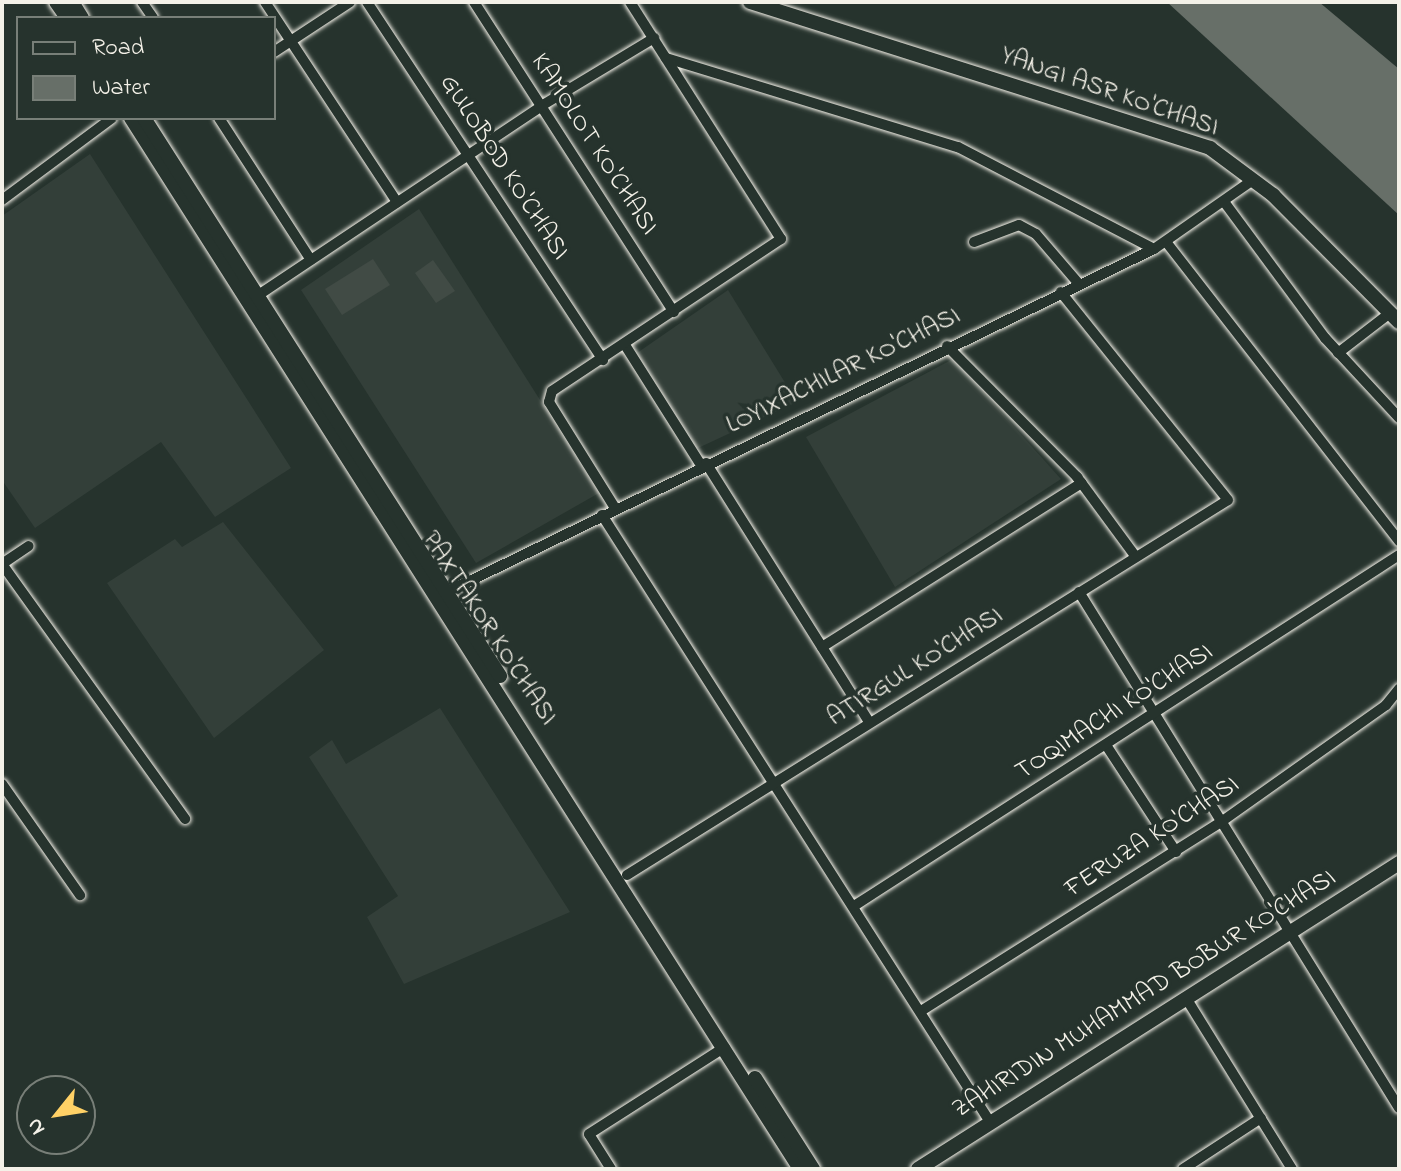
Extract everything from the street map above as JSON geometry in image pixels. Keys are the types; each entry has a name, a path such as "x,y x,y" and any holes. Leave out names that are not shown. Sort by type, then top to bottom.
{"main road":[{"name":"YANGI ASR KO'CHASI","path":"750,2 1210,148 1253,180 1395,317"},
{"name":"PAXTAKOR KO'CHASI","path":"132,120 800,1169"},
{"name":"PAXTAKOR KO'CHASI","path":"145,120 813,1169"},
{"name":"ZAHIRIDIN MUHAMMAD BOBUR KO'CHASI","path":"918,1169 1399,863"}],"street":[{"path":"276,51 333,6 350,2"},
{"name":"GULOBOD KO'CHASI","path":"367,2 603,360"},
{"name":"KAMOLOT KO'CHASI","path":"474,2 674,312"},
{"path":"615,508 548,397 781,239 630,2"},
{"path":"276,18 397,202"},
{"path":"257,296 543,105 654,38"},
{"path":"666,58 958,147 1154,249"},
{"path":"2,200 109,120"},
{"path":"220,120 311,260"},
{"name":"LOYIXACHILAR KO'CHASI","path":"447,592 947,346 1167,243 1253,180"},
{"path":"1225,203 1338,353 1399,418"},
{"path":"974,242 1019,225 1036,234 1079,284"},
{"path":"1167,243 1399,541"},
{"name":"ATIRGUL KO'CHASI","path":"627,875 1228,500 1061,292"},
{"path":"1338,353 1395,317"},
{"path":"625,345 870,723"},
{"path":"947,346 1081,483 1136,557"},
{"path":"822,647 1081,483"},
{"path":"602,515 990,1122"},
{"path":"29,546 2,564 185,819"},
{"name":"TOQIMACHI KO'CHASI","path":"854,906 1399,555"},
{"path":"1079,592 1399,1108"},
{"name":"FERUZA KO'CHASI","path":"921,1011 1221,822 1386,705 1399,689"},
{"path":"1106,745 1176,852"},
{"path":"2,784 80,895"},
{"path":"1186,998 1292,1169"},
{"path":"611,1169 589,1134 725,1047"},
{"path":"1183,1169 1261,1118"}],"shaded area":[{"path":"90,154 291,468 215,517 161,442 35,528 2,480 2,216"},
{"path":"419,209 599,493 476,563 301,290"},
{"path":"373,259 390,285 342,315 325,289"},
{"path":"433,260 455,291 436,303 415,273"},
{"path":"728,290 797,402 696,449 637,353"},
{"path":"953,359 1061,479 895,587 806,437"},
{"path":"223,522 324,650 214,738 107,583 175,539 182,547"},
{"path":"440,708 570,912 404,984 367,917 398,896 309,757 332,740 346,764"}],"water":[{"path":"1167,2 1319,2 1399,69 1399,215"}]}
